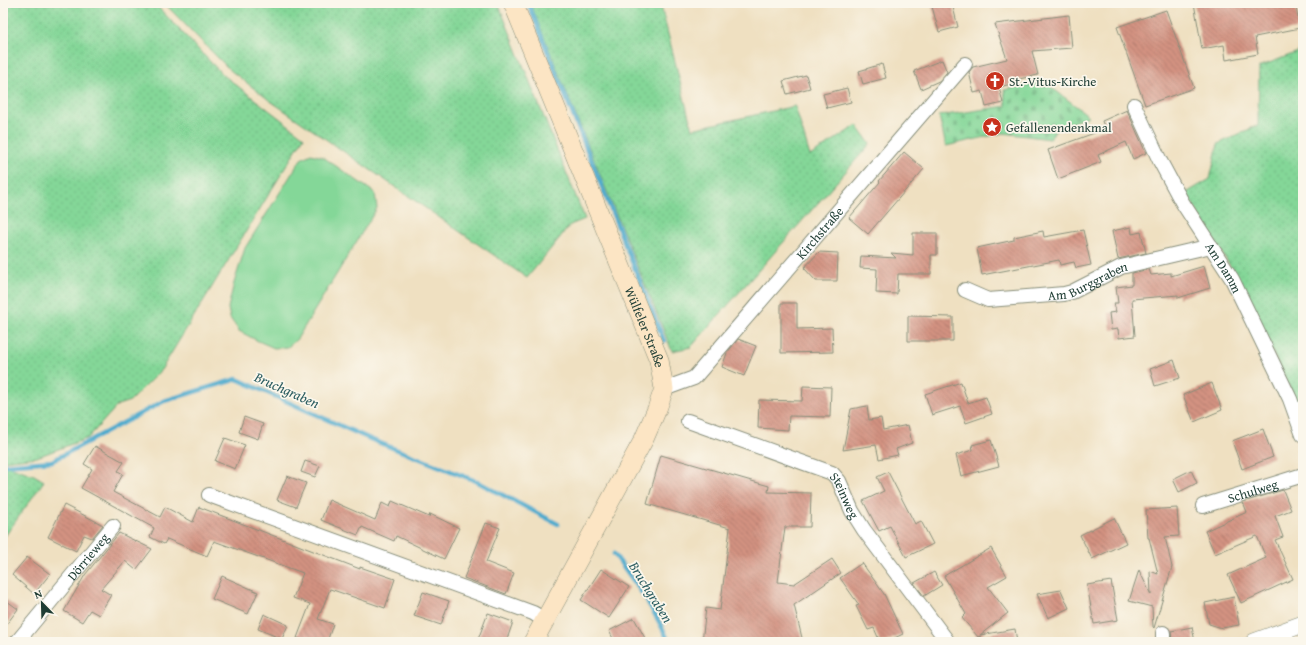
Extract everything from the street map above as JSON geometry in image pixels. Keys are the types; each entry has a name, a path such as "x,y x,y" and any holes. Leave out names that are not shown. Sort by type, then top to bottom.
{"main road":[{"name":"Wülfeler Straße","path":"513,3 659,360 664,389 644,439 533,642"}],"street":[{"name":"Kirchstraße","path":"664,389 694,378 965,64"},
{"name":"Am Damm","path":"1134,105 1160,161 1178,195 1232,279 1290,399 1303,435"},
{"name":"Am Burggraben","path":"965,290 988,300 1064,294 1072,292 1121,267 1211,246"},
{"name":"Steinweg","path":"688,421 832,473 839,481 852,511 864,530 948,642"},
{"name":"Schulweg","path":"1203,506 1303,475"},
{"path":"209,495 533,613 545,620"},
{"name":"Dörrieweg","path":"17,642 113,526"},
{"path":"1254,642 1303,624"}],"green space":[{"path":"3,3 154,3 222,74 304,137 161,370 130,401 118,405 88,438 37,457 3,461"},
{"path":"164,3 498,3 585,219 570,225 527,278 269,100 230,70"},
{"path":"530,3 667,3 661,6 692,129 795,106 810,156 857,125 870,144 691,347 672,351"},
{"path":"1303,50 1303,416 1236,276 1186,193 1210,179 1218,144 1258,125 1259,67"},
{"path":"1043,81 1089,116 1056,129 1050,139 1003,133 946,146 939,116 1006,106 1004,90"},
{"path":"311,154 323,157 375,193 377,208 297,339 288,347 274,348 239,331 230,318 228,308 245,248 301,159"},
{"path":"3,464 34,475 44,481 3,539"}],"building":[{"path":"931,3 952,3 958,27 939,32"},
{"path":"1194,3 1295,3 1300,28 1255,37 1258,54 1226,60 1224,45 1202,49"},
{"path":"1166,10 1194,88 1145,105 1117,27"},
{"path":"1069,15 1072,48 1032,51 1038,75 1019,79 1020,82 999,87 1003,103 986,107 982,91 974,93 969,72 973,67 1007,59 995,24"},
{"path":"942,60 947,72 939,81 921,89 914,71"},
{"path":"882,64 886,78 863,84 859,71"},
{"path":"806,75 810,88 787,94 783,81"},
{"path":"847,88 851,102 827,108 823,94"},
{"path":"1127,110 1146,153 1133,159 1126,142 1098,155 1101,162 1058,179 1048,150 1105,129 1102,121"},
{"path":"904,152 924,169 868,234 849,218"},
{"path":"1131,227 1132,234 1141,232 1146,253 1118,259 1112,231"},
{"path":"1083,230 1091,265 1076,268 1074,262 1060,265 1059,260 982,275 977,248 1014,240 1014,237 1043,231 1044,237"},
{"path":"913,233 937,233 937,255 931,255 931,274 898,274 897,294 876,293 877,269 860,268 861,256 896,258 891,253 913,255"},
{"path":"819,252 838,253 837,281 816,281 804,268"},
{"path":"1204,266 1210,288 1178,298 1178,295 1132,299 1135,336 1119,338 1118,329 1111,330 1109,313 1116,312 1114,303 1118,303 1116,287 1132,285 1132,273 1149,269 1151,275 1171,273 1171,276"},
{"path":"781,303 797,303 797,329 832,328 833,352 781,353"},
{"path":"908,316 953,317 953,341 908,341"},
{"path":"738,339 756,346 744,376 722,367 727,353"},
{"path":"1174,360 1180,378 1155,386 1150,369"},
{"path":"961,382 968,403 986,397 992,414 966,423 960,406 932,415 925,394"},
{"path":"1212,383 1222,410 1194,422 1183,395"},
{"path":"803,386 831,387 830,417 789,416 788,430 758,428 759,400 802,401"},
{"path":"867,406 869,420 881,418 883,430 908,425 912,443 896,449 898,455 879,459 876,445 843,450 851,409"},
{"path":"244,417 263,424 258,439 239,432"},
{"path":"1263,429 1273,457 1242,469 1232,441"},
{"path":"225,438 245,445 235,469 215,461"},
{"path":"991,440 999,466 961,476 956,455 973,450 972,445"},
{"path":"95,446 124,462 118,471 123,474 113,492 160,517 165,507 193,522 199,507 360,569 360,567 395,579 385,608 330,589 318,619 333,624 327,642 309,642 297,638 310,604 293,598 303,573 214,541 207,556 167,539 164,544 150,537 154,528 81,488 92,469 84,464"},
{"path":"661,455 769,486 768,492 811,493 810,527 785,527 778,582 794,584 832,559 841,573 794,605 803,642 702,642 706,608 720,610 730,528 647,504"},
{"path":"305,461 320,466 315,477 301,472"},
{"path":"1191,470 1197,483 1179,492 1173,479"},
{"path":"888,472 915,524 921,521 933,544 906,557 890,526 879,531 863,501 884,491 877,477"},
{"path":"287,476 306,483 296,507 277,500"},
{"path":"1283,490 1291,510 1275,516 1283,537 1275,540 1293,579 1241,603 1228,575 1266,558 1257,536 1215,554 1205,531 1247,512 1243,502"},
{"path":"329,500 375,520 382,503 390,507 392,501 429,517 430,514 459,528 444,559 396,536 394,541 362,527 358,535 321,520"},
{"path":"64,505 103,525 92,538 84,535 76,551 48,537"},
{"path":"1177,508 1179,536 1165,537 1172,567 1154,628 1152,607 1129,601 1139,570 1151,595 1150,571 1158,574 1148,538 1146,510"},
{"path":"1114,518 1126,543 1092,559 1080,535"},
{"path":"486,523 500,528 486,562 514,573 506,594 464,578"},
{"path":"119,533 152,549 136,570 125,561 101,589 111,595 99,615 90,610 82,622 64,611 85,575"},
{"path":"991,548 1007,576 988,587 1008,613 980,635 1015,629 1017,642 981,642 980,636 978,637 962,618 966,614 944,576"},
{"path":"27,557 50,574 34,594 12,575"},
{"path":"862,563 884,594 903,634 886,642 880,642 874,628 868,630 856,606 859,605 840,578"},
{"path":"601,569 629,587 609,618 581,600"},
{"path":"934,572 942,585 924,596 914,583"},
{"path":"222,576 258,592 248,614 212,599"},
{"path":"1111,581 1118,620 1094,624 1087,585"},
{"path":"1061,590 1069,608 1048,618 1037,594"},
{"path":"423,592 449,601 441,625 414,616"},
{"path":"1234,597 1239,625 1222,628 1209,624 1205,603"},
{"path":"3,598 18,609 3,629"},
{"path":"488,613 513,622 506,642 477,642"},
{"path":"264,614 288,625 282,639 258,629"},
{"path":"634,618 645,638 638,642 615,642 609,631"},
{"path":"1192,627 1195,642 1172,642 1171,631"}],"waterway":[{"path":"528,3 664,341"},
{"name":"Bruchgraben","path":"3,465 52,461 164,401 237,379 370,439 476,481 558,524"},
{"name":"Bruchgraben","path":"614,554 644,596 669,642"}],"place":[{"name":"St.-Vitus-Kirche","path":"995,81"},
{"name":"Gefallenendenkmal","path":"992,127"}]}
